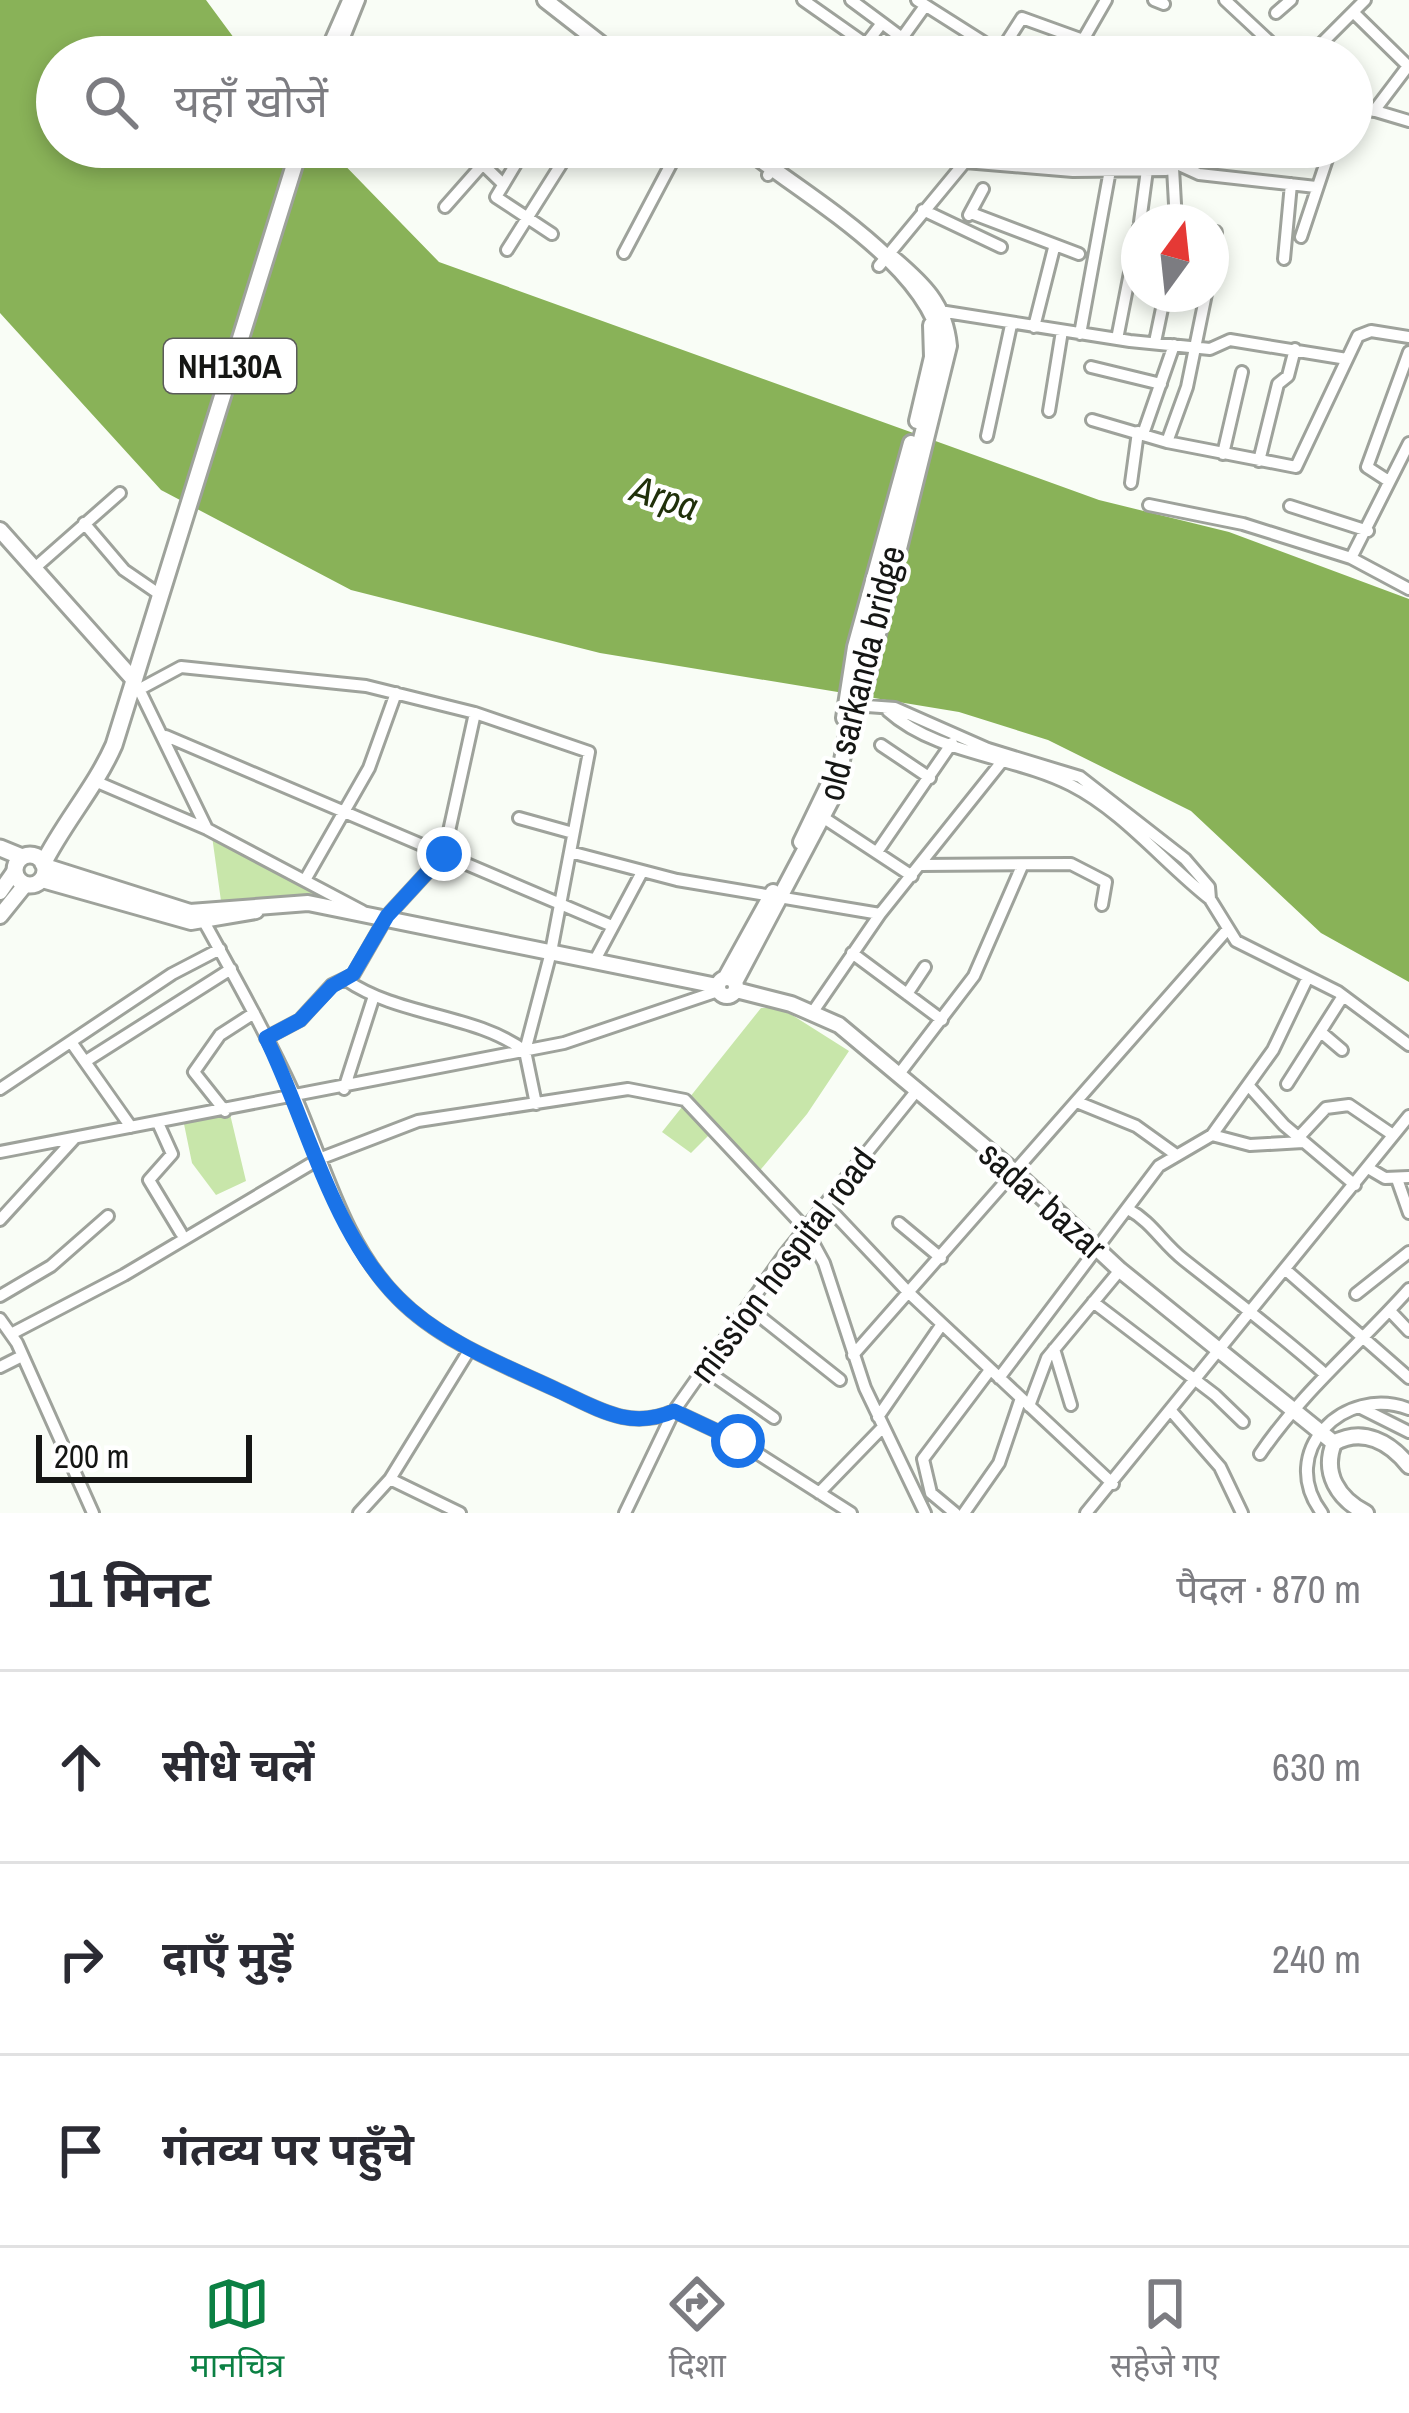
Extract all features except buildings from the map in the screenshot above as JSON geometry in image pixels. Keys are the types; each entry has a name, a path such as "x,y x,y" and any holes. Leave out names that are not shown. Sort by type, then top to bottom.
{"highway":[{"path":"337,36 355,0"},
{"name":"NH130A","path":"26,867 97,782 136,684 160,590 292,168"},
{"path":"0,848 26,867"}],"main road":[{"path":"545,0 588,36"},
{"path":"559,0 604,36"},
{"path":"764,168 770,172"},
{"path":"766,168 770,172"},
{"name":"old sarkanda bridge","path":"727,985 824,818 847,746 923,415 944,354 938,320 915,286 770,172"},
{"path":"0,530 37,566 136,684"},
{"path":"777,893 834,770 854,700"},
{"path":"0,892 26,867"},
{"path":"0,916 26,867"},
{"path":"26,867 202,917"},
{"name":"sadar bazar","path":"202,917 314,906 362,911 727,985 838,1025 1016,1173 1120,1270 1334,1443"},
{"path":"1366,1513 1345,1499 1331,1478 1334,1443 1358,1436 1395,1450 1409,1466"}],"street":[{"path":"343,36 355,0"},
{"path":"803,0 852,36"},
{"path":"851,0 899,36"},
{"path":"1084,36 1106,0"},
{"path":"1225,0 1264,36"},
{"path":"1276,13 1291,0"},
{"path":"1329,36 1365,0"},
{"path":"903,36 923,2 971,36"},
{"path":"1353,12 1408,66 1374,111 1409,122"},
{"path":"1010,36 1022,18 1071,36"},
{"path":"873,36 882,23"},
{"path":"445,206 482,168"},
{"path":"486,168 501,182"},
{"path":"511,168 497,198 552,234"},
{"path":"508,250 558,168"},
{"path":"624,253 669,168"},
{"path":"770,172 773,168"},
{"path":"960,168 885,259 928,286 946,312 949,366 854,700 889,711 1000,764 1079,790 1179,867 1210,898 1236,941 1343,996 1409,1045"},
{"path":"1051,168 1161,168"},
{"path":"1175,168 1176,204"},
{"path":"1181,168 1316,187"},
{"path":"1301,237 1323,168"},
{"path":"1080,334 1110,170"},
{"path":"1143,204 1147,170"},
{"path":"1284,260 1292,184"},
{"path":"962,229 983,189"},
{"path":"923,210 1001,247"},
{"path":"971,213 1079,254"},
{"path":"1034,327 1054,248"},
{"path":"946,312 1117,339 1210,349 1230,340 1347,359"},
{"path":"1117,339 1122,312"},
{"path":"1155,342 1161,312"},
{"path":"1167,442 1202,312"},
{"path":"987,436 1011,325"},
{"path":"1049,412 1062,332"},
{"path":"1092,420 1167,442 1298,465 1364,333 1409,337"},
{"path":"1131,483 1141,433 1174,345"},
{"path":"1259,461 1278,384 1288,376 1295,349"},
{"path":"1387,480 1367,467 1409,352"},
{"path":"1091,368 1161,384"},
{"path":"1223,454 1242,372"},
{"path":"1352,558 1409,443"},
{"path":"37,566 120,494"},
{"path":"1149,505 1243,524 1352,558 1409,589"},
{"path":"1290,506 1367,531"},
{"path":"84,524 124,570 160,590"},
{"path":"207,829 166,736 136,684 166,670 189,667 396,693 475,713 589,752 551,952 525,1051 536,1104"},
{"path":"305,880 369,768 396,693"},
{"path":"889,711 895,708 997,752 1080,778 1185,859 1208,887 1210,898"},
{"path":"266,1038 300,1020 332,986 346,980 387,916 444,854 475,713"},
{"path":"166,736 612,926"},
{"path":"878,853 952,743"},
{"path":"881,745 930,778"},
{"path":"812,1013 880,914 1000,764"},
{"path":"97,782 207,829 362,911"},
{"path":"519,818 573,833"},
{"path":"824,818 878,853 916,870 1089,869 1106,881 1102,905"},
{"path":"570,853 642,872 880,914"},
{"path":"899,1074 979,967 1022,866"},
{"path":"595,960 642,872"},
{"path":"202,917 296,1098 319,1159 374,1271 414,1312 470,1349 622,1420 651,1421 674,1411 738,1441 851,1513"},
{"path":"853,1355 1227,930"},
{"path":"0,1090 220,949"},
{"path":"852,953 942,1020"},
{"path":"907,994 925,968"},
{"path":"86,1061 230,969"},
{"path":"346,980 373,999 496,1035 525,1051"},
{"path":"955,1513 931,1493 923,1459 1159,1166 1212,1136 1284,1032 1307,980"},
{"path":"0,1152 525,1051 727,985"},
{"path":"1287,1084 1343,996"},
{"path":"344,1089 373,999"},
{"path":"225,1111 194,1072 220,1035 254,1013"},
{"path":"1322,1033 1342,1050"},
{"path":"71,1042 131,1127"},
{"path":"1248,1085 1300,1140 1355,1185"},
{"name":"mission hospital road","path":"625,1513 674,1411 805,1228 918,1089"},
{"path":"10,1334 124,1275 319,1159 418,1121 628,1090 681,1097 805,1228 824,1263 880,1422 925,1513"},
{"path":"1077,1102 1136,1126 1175,1154"},
{"path":"1212,1136 1274,1146 1300,1140 1322,1110 1349,1105 1394,1136"},
{"path":"1086,1513 1409,1116"},
{"path":"158,1123 172,1154 149,1180 181,1234"},
{"path":"0,1220 76,1137"},
{"path":"1368,1168 1403,1178 1409,1214"},
{"path":"825,1204 909,1294 1113,1484"},
{"path":"1128,1209 1151,1222 1179,1256 1254,1311 1326,1375"},
{"path":"0,1295 51,1266 108,1216"},
{"path":"898,1223 941,1258"},
{"path":"1356,1294 1409,1252"},
{"path":"964,1513 998,1463 1040,1369 1120,1270"},
{"path":"1287,1271 1409,1378"},
{"path":"1260,1454 1291,1408 1363,1341 1409,1289"},
{"path":"1093,1302 1197,1379 1243,1422"},
{"path":"748,1307 840,1380"},
{"path":"1390,1310 1409,1331"},
{"path":"0,1319 22,1356 88,1509"},
{"path":"820,1493 880,1422 942,1324"},
{"path":"358,1513 390,1479 470,1349"},
{"path":"1054,1349 1071,1405"},
{"path":"0,1366 22,1356"},
{"path":"704,1369 774,1418"},
{"path":"1322,1513 1307,1470 1310,1447 1320,1432 1338,1413 1356,1406 1378,1402 1409,1408"},
{"path":"1356,1406 1409,1434 1395,1450"},
{"path":"1172,1412 1220,1467 1243,1512"},
{"path":"390,1479 460,1513"}],"shaded area":[{"path":"212,836 336,900 221,901"},
{"path":"761,1008 781,1008 849,1051 807,1114 757,1174 710,1134 691,1153 662,1132"},
{"path":"230,1114 246,1181 216,1195 192,1163 184,1124"}],"water":[{"name":"Arpa","path":"0,0 206,0 233,36 36,36 36,168 347,168 439,262 1099,500 1229,532 1409,599 1409,982 1321,933 1191,811 1048,740 959,712 600,653 351,590 161,490 0,313"}],"route":[{"path":"444,854 387,916 353,974 332,986 300,1020 266,1038 342,1210 374,1271 398,1298 470,1349 622,1420 651,1421 674,1411 738,1441"}]}
